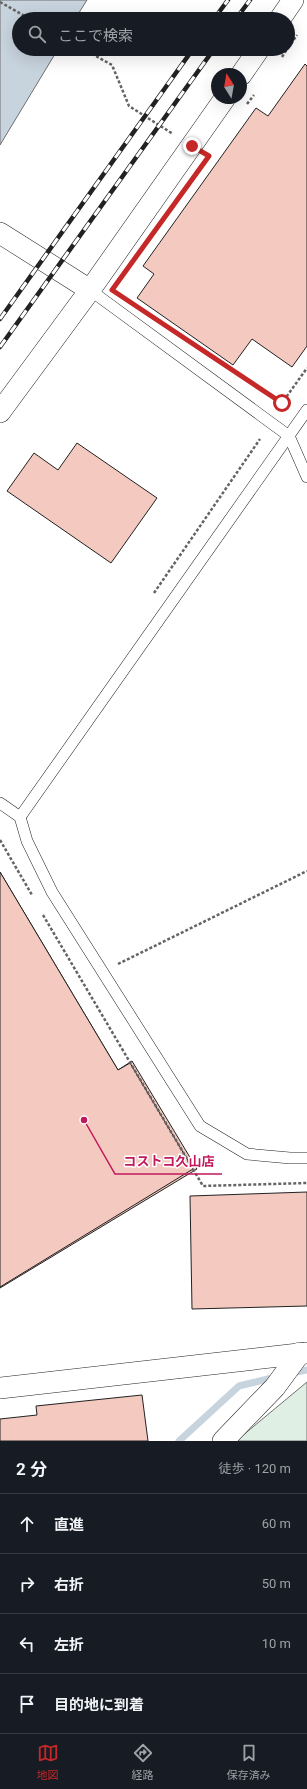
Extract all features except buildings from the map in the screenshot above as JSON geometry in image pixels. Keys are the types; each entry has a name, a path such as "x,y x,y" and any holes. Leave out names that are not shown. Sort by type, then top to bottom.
{"street":[{"path":"285,12 293,0"},
{"path":"246,68 254,56"},
{"path":"0,412 90,290 221,104"},
{"path":"0,233 90,290"},
{"path":"0,1388 304,1353"},
{"path":"222,1441 275,1387 304,1353"}],"lane":[{"path":"90,290 289,436 307,477"},
{"path":"20,817 307,410"},
{"path":"0,803 20,817 27,841 52,892 200,1126 247,1154 307,1158"}],"path":[{"path":"0,2 18,12"},
{"path":"96,56 112,65 129,106 192,146"},
{"path":"278,62 282,56"},
{"path":"246,106 255,93"},
{"path":"223,364 282,403 307,368"},
{"path":"114,966 307,871"}],"green space":[{"path":"307,1382 307,1441 236,1441"}],"shaded area":[{"path":"0,0 87,0 79,12 12,12 12,56 54,56 0,145"}],"waterway":[{"path":"292,1373 307,1370"},
{"path":"179,1441 239,1386 276,1377"}],"railway":[{"path":"219,12 228,0"},
{"path":"241,12 250,0"},
{"path":"0,319 188,56"},
{"path":"0,347 209,56"}],"place":[{"name":"コストコ久山店","path":"84,1120"}],"route":[{"path":"192,146 209,156 112,290 282,403"}]}
